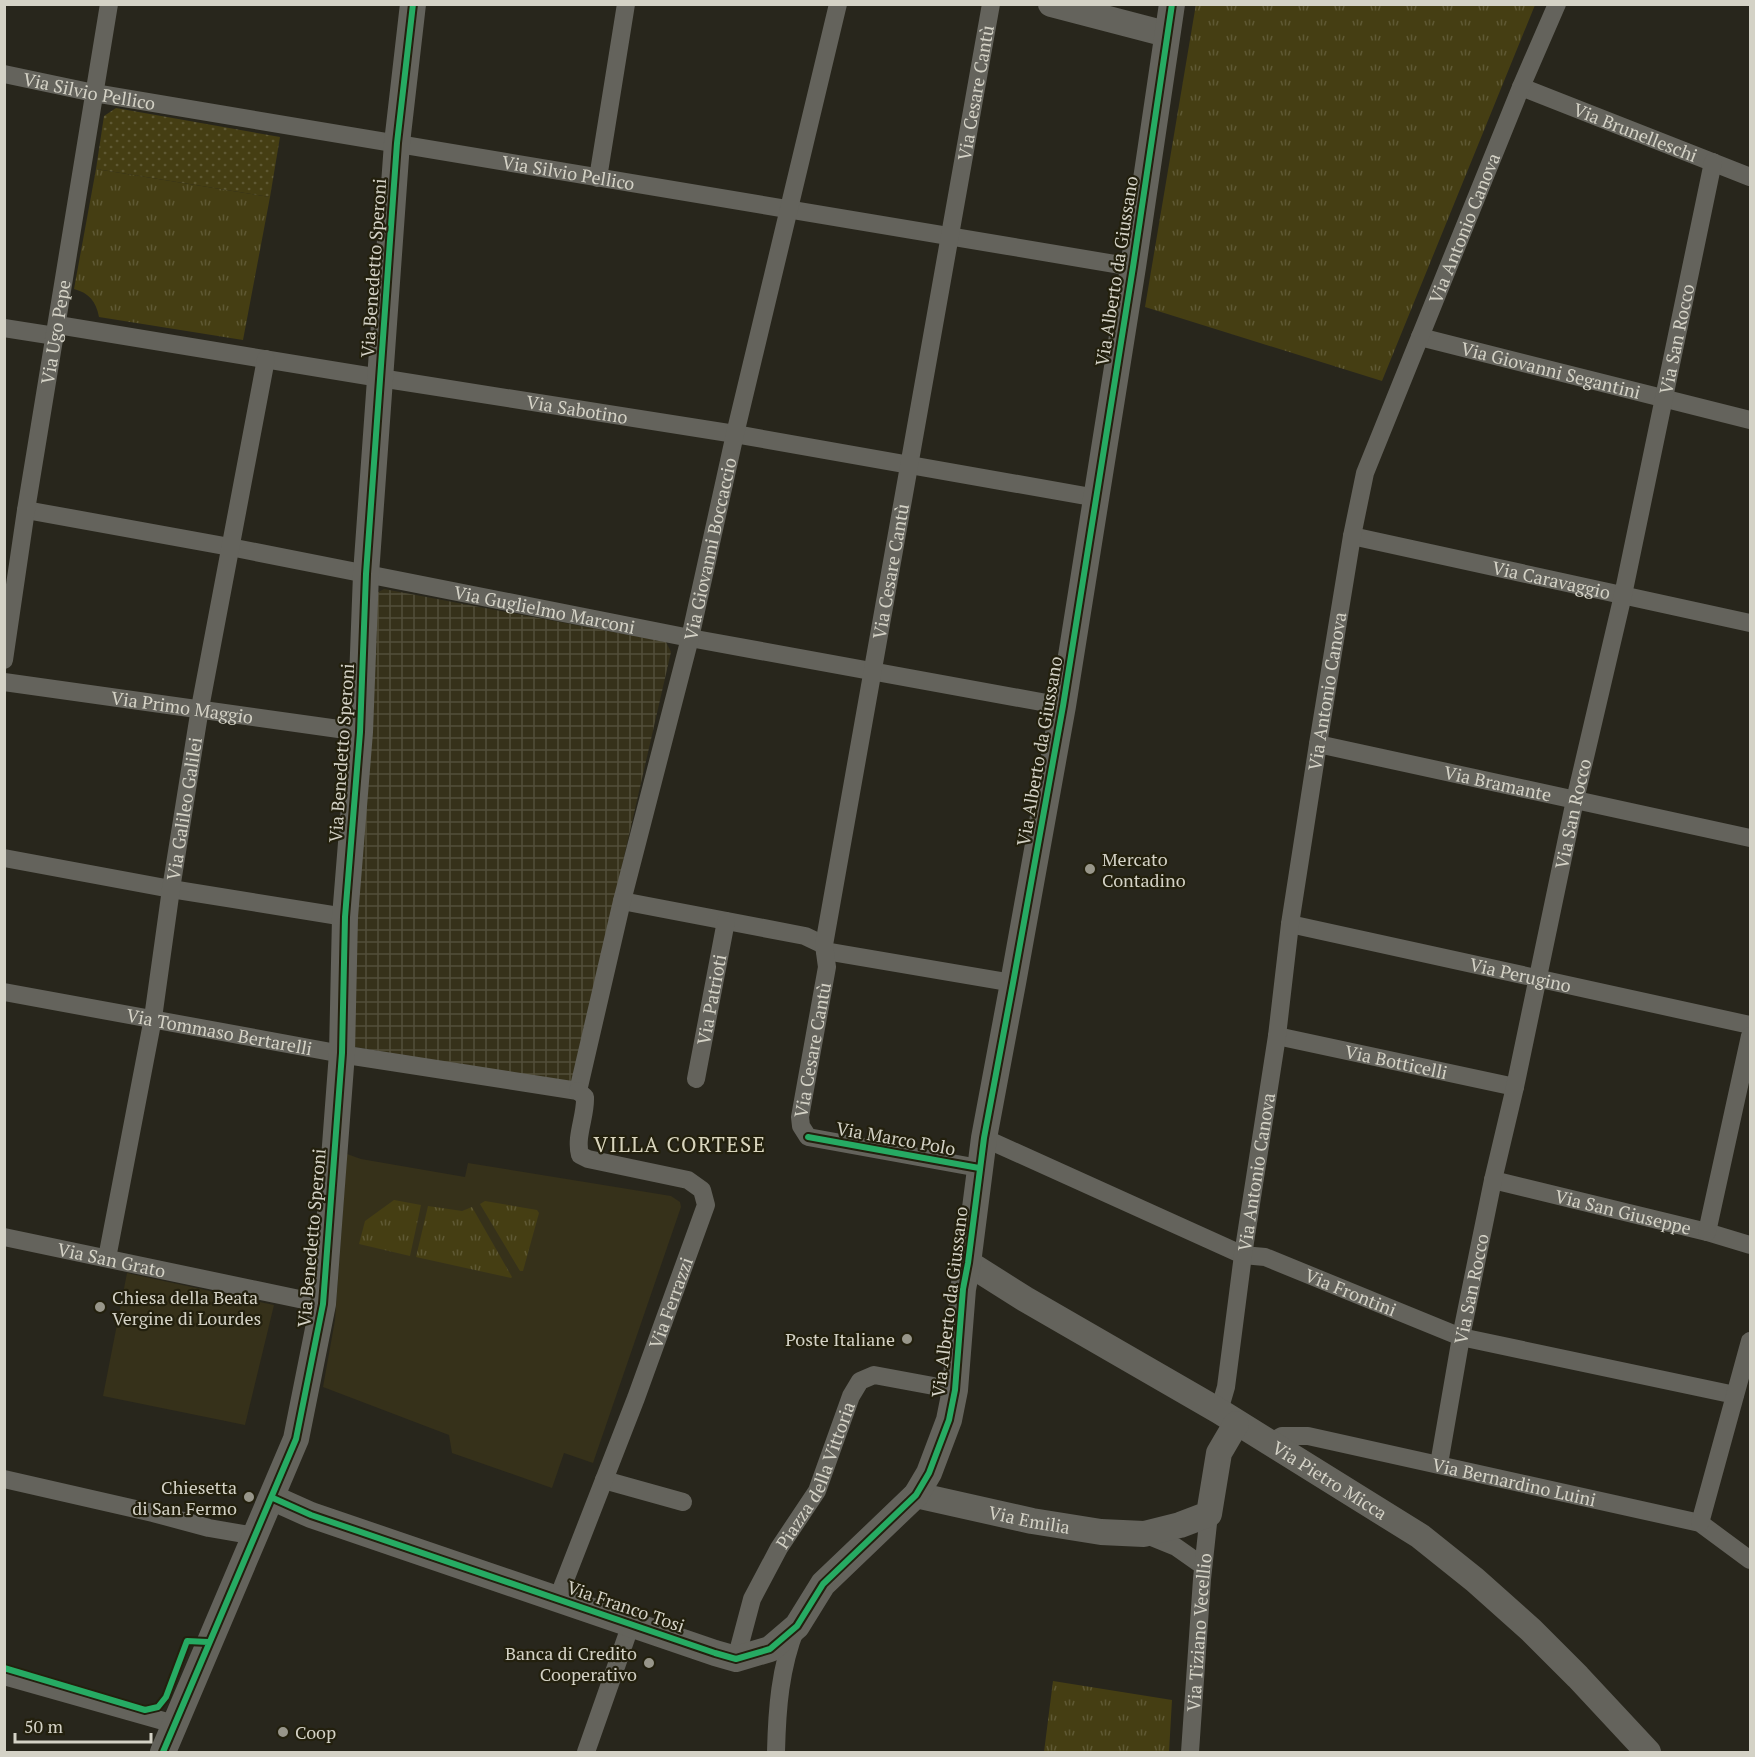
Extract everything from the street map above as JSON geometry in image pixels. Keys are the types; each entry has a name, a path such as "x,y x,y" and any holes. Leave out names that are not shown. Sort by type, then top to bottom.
{"street":[{"name":"Via Ugo Pepe","path":"4,660 26,510 109,4"},
{"name":"Via Benedetto Speroni","path":"163,1752 273,1498 296,1439 323,1304 342,1053 345,917 360,732 366,574 397,143 412,4"},
{"path":"598,178 626,4"},
{"name":"Via Giovanni Boccaccio","path":"578,1091 622,901 690,638 735,434 838,4"},
{"name":"Via Cesare Cantù","path":"808,1137 804,1133 800,1117 826,967 825,948 990,4"},
{"path":"1052,4 1166,34"},
{"name":"Via Alberto da Giussano","path":"916,1495 929,1473 950,1420 955,1390 963,1289 979,1168 1063,706 1133,267 1172,4"},
{"name":"Via Antonio Canova","path":"1227,1418 1226,1387 1243,1255 1277,1036 1290,924 1352,536 1365,473 1521,87 1557,4"},
{"name":"Via Silvio Pellico","path":"4,74 94,93 1133,267"},
{"name":"Via Brunelleschi","path":"1521,87 1750,177"},
{"name":"Via San Rocco","path":"1439,1464 1461,1337 1493,1180 1515,1088 1575,800 1623,595 1713,162"},
{"name":"Via Sabotino","path":"4,328 57,330 266,359 735,434 1097,498"},
{"name":"Via Giovanni Segantini","path":"1420,337 1750,420"},
{"name":"Via Galileo Galilei","path":"106,1258 153,1018 200,708 266,359"},
{"name":"Via Guglielmo Marconi","path":"26,510 230,547 690,638 1063,706"},
{"name":"Via Caravaggio","path":"1352,536 1750,623"},
{"name":"Via Primo Maggio","path":"4,682 360,732"},
{"name":"Via Bramante","path":"1318,744 1750,838"},
{"path":"4,858 171,889 345,917"},
{"path":"622,901 805,936 825,948 1013,983"},
{"name":"Via Patrioti","path":"696,1079 726,921"},
{"name":"Via Perugino","path":"1290,924 1750,1025"},
{"name":"Via Tommaso Bertarelli","path":"4,992 342,1053 578,1091"},
{"name":"Via Botticelli","path":"1277,1036 1515,1088"},
{"path":"1707,1232 1750,1036"},
{"name":"Via Ferrazzi","path":"558,1598 706,1205 702,1190 688,1180 588,1159 580,1155 578,1146 586,1110 585,1097 578,1091"},
{"name":"Via Marco Polo","path":"808,1137 979,1168"},
{"name":"Via Frontini","path":"984,1138 1243,1255 1264,1257 1461,1337 1735,1395"},
{"name":"Via San Giuseppe","path":"1493,1180 1707,1232 1750,1245"},
{"name":"Via San Grato","path":"4,1237 323,1304"},
{"name":"Via Pietro Micca","path":"968,1263 1420,1536 1475,1580 1531,1630 1647,1752"},
{"path":"1700,1523 1750,1341"},
{"name":"Piazza della Vittoria","path":"736,1659 752,1599 779,1548 817,1491 851,1396 860,1382 874,1375 955,1390"},
{"path":"1209,1514 1227,1418"},
{"name":"Via Bernardino Luini","path":"1269,1443 1282,1436 1308,1436 1700,1523 1750,1560"},
{"path":"4,1479 208,1528 255,1536"},
{"path":"604,1480 683,1502"},
{"path":"776,1752 779,1689 789,1647 797,1626 824,1584 916,1495"},
{"name":"Via Emilia","path":"916,1495 1032,1521 1101,1532 1144,1534 1180,1525 1209,1514"},
{"name":"Via Franco Tosi","path":"273,1498 311,1515 736,1659"},
{"name":"Via Tiziano Vecellio","path":"1190,1752 1203,1566 1209,1514"},
{"path":"1144,1534 1176,1547 1203,1566"},
{"path":"586,1752 631,1624"},
{"path":"736,1659 770,1649 797,1626"},
{"path":"4,1676 174,1724"}],"shaded area":[{"path":"384,589 666,642 671,652 572,1084 355,1047 344,1035 375,594"},
{"path":"347,1154 361,1159 465,1177 468,1163 671,1196 680,1202 681,1207 593,1463 564,1453 552,1488 452,1453 449,1435 323,1387 335,1320"},
{"path":"127,1273 274,1305 245,1425 103,1396"}],"green space":[{"path":"1196,4 1535,5 1382,381 1145,307"},
{"path":"116,108 280,137 270,197 96,169 104,116"},
{"path":"96,169 270,197 243,340 99,317 91,299 74,289"},
{"path":"394,1200 421,1205 410,1256 359,1244 365,1221"},
{"path":"485,1201 537,1210 539,1213 523,1271 520,1271 480,1204"},
{"path":"428,1206 462,1211 472,1207 512,1277 416,1257"},
{"path":"1053,1681 1172,1700 1169,1752 1044,1752"}],"cycle path":[{"path":"163,1752 296,1439 323,1304 342,1053 345,917 360,732 366,574 397,143 413,4"},
{"path":"273,1498 311,1515 736,1659 770,1649 797,1626 823,1584 916,1495 929,1473 949,1420 955,1390 963,1289 984,1138 1063,706 1133,267 1172,4"},
{"path":"808,1137 979,1168"},
{"path":"4,1668 145,1710 158,1707 166,1697 187,1641 208,1642"}],"place":[{"name":"Mercato Contadino","path":"1090,869"},
{"name":"Chiesa della Beata Vergine di Lourdes","path":"100,1307"},
{"name":"Poste Italiane","path":"907,1339"},
{"name":"Chiesetta di San Fermo","path":"249,1497"},
{"name":"Banca di Credito Cooperativo","path":"649,1663"},
{"name":"Coop","path":"283,1732"}],"district":[{"name":"VILLA CORTESE","path":"680,1144"}]}
